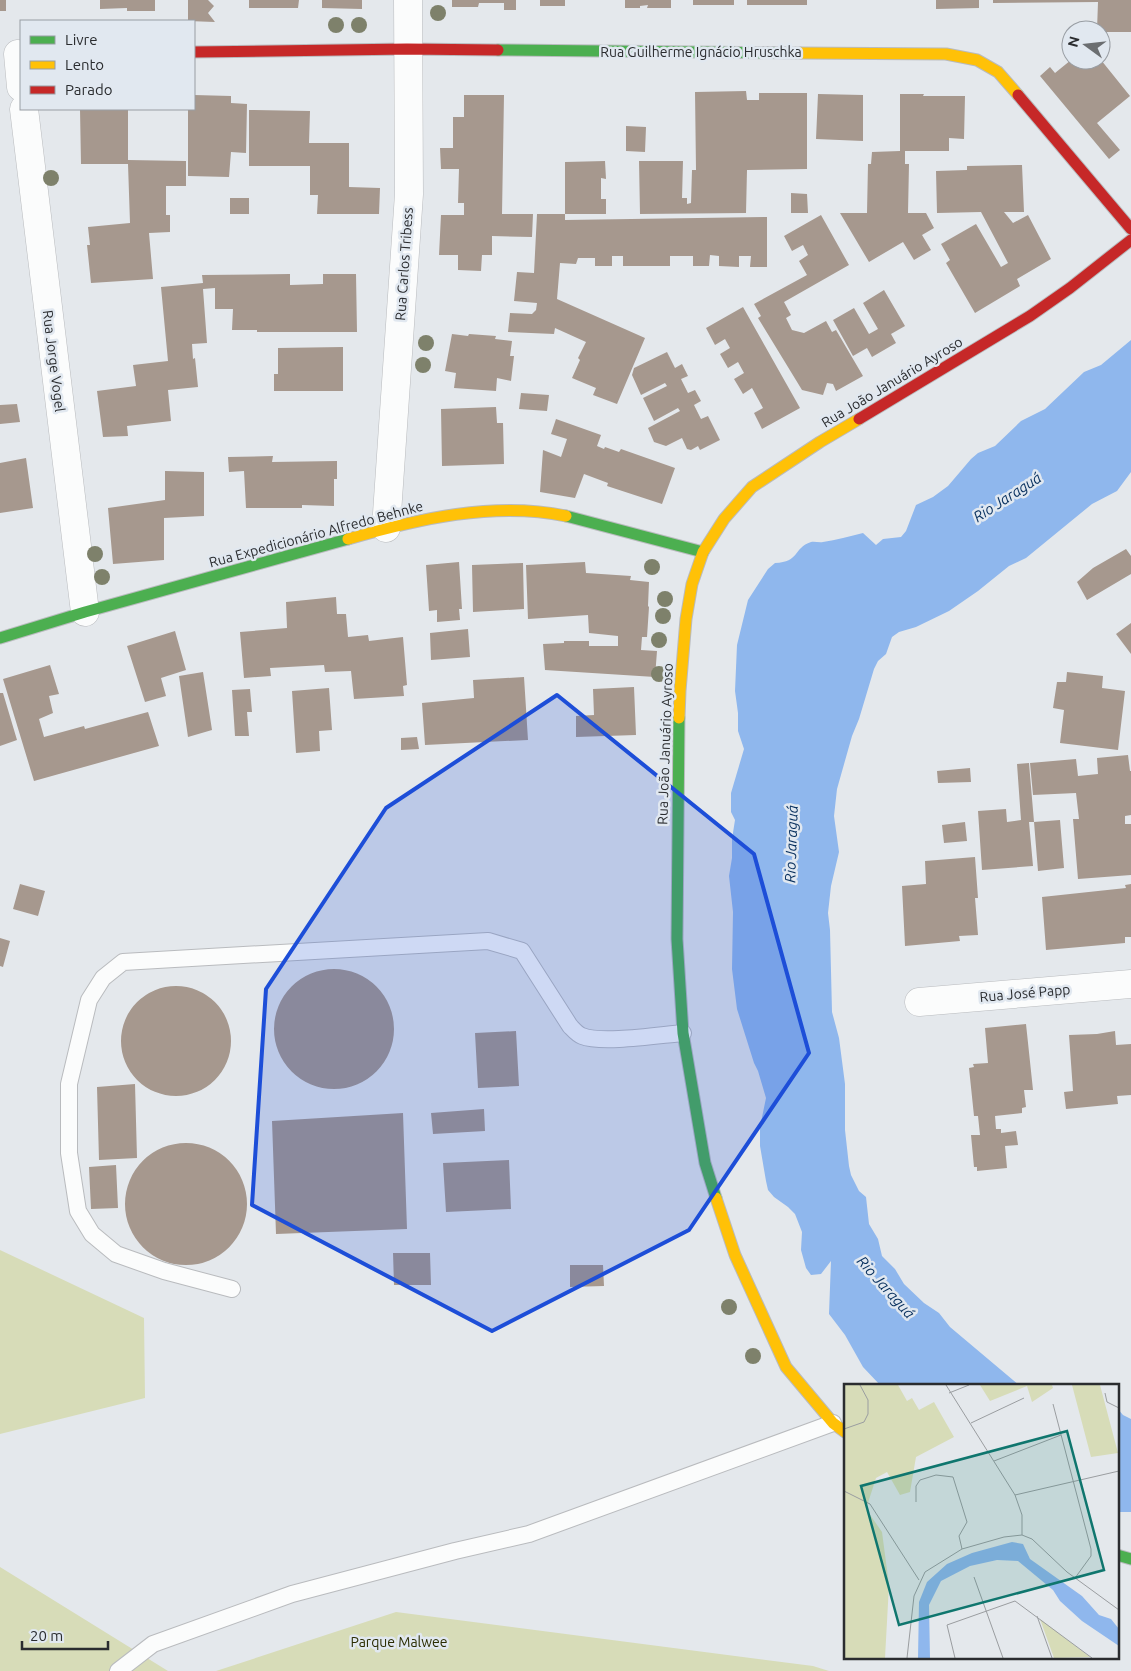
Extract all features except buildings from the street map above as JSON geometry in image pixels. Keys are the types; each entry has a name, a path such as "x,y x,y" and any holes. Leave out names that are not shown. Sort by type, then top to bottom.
{"street":[{"name":"Rua Carlos Tribess","path":"386,528 409,194 408,0"},
{"name":"Rua Guilherme Ignácio Hruschka","path":"195,52 407,49 946,54 978,60 998,72 1131,228"},
{"path":"13,54 20,84"},
{"name":"Rua Jorge Vogel","path":"24,110 85,612"},
{"name":"Rua João Januário Ayroso","path":"839,1427 786,1367 735,1256 705,1163 683,1033 677,939 680,691 686,619 692,584 703,552 724,518 752,487 820,442 1030,316 1070,288 1131,240"},
{"name":"Rua Expedicionário Alfredo Behnke","path":"0,638 85,612 386,528 442,517 504,510 550,513 589,521 703,552"},
{"name":"Rua José Papp","path":"919,1002 1131,984"},
{"path":"1118,1555 1131,1559"}],"lane":[{"path":"232,1289 116,1254 92,1234 78,1211 68,1153 70,1084 89,1000 104,978 123,962 488,941 522,951 570,1026 580,1036 595,1039 683,1033"},
{"path":"118,1671 153,1644 292,1594 455,1551 529,1534 839,1427"}],"highlighted area":[{"path":"557,695 754,854 809,1053 689,1230 492,1331 252,1205 266,989 386,808"}],"green space":[{"path":"0,1250 144,1318 145,1398 0,1434"},
{"path":"0,1567 168,1671 0,1671"},
{"name":"Parque Malwee","path":"396,1612 813,1666 829,1671 216,1671"}],"water":[{"name":"Rio Jaraguá","path":"1131,340 1131,472 1117,491 1092,504 1026,558 1009,566 949,611 916,627 899,632 892,637 886,654 878,661 874,669 837,789 834,816 839,852 831,886 828,913 832,1012 839,1038 845,1084 845,1130 851,1175 859,1191 866,1197 869,1224 878,1239 882,1256 895,1269 904,1284 924,1303 939,1313 950,1327 1018,1384 879,1384 863,1367 845,1335 829,1314 831,1261 821,1274 811,1275 806,1268 801,1250 802,1232 795,1214 774,1197 768,1190 766,1181 760,1146 760,1127 766,1098 737,1009 732,969 733,912 729,876 735,820 731,812 731,793 744,749 738,731 735,691 737,645 748,600 768,569 775,563 789,560 801,548 811,542 828,541 863,533 876,545 883,539 901,537 906,531 916,505 933,497 948,486 978,453 995,446 1021,421 1045,409 1084,372 1101,365"},
{"path":"1118,1409 1123,1415 1131,1419 1131,1512 1118,1512"}],"traffic: fast":[{"path":"498,50 800,53"},
{"path":"566,516 703,552"},
{"path":"0,638 85,612 348,539"},
{"path":"679,718 677,939 683,1033 705,1163 716,1198"},
{"path":"1118,1555 1131,1559"}],"traffic: slow":[{"path":"800,53 946,54 977,60 998,72 1018,95"},
{"path":"679,718 686,619 692,584 703,552 724,519 752,487 820,442 859,419"},
{"path":"348,539 429,519 484,511 511,510 566,516"},
{"path":"716,1198 735,1255 786,1367 833,1423 844,1431"}],"traffic: jam":[{"path":"195,52 407,49 498,50"},
{"path":"1018,95 1131,229"},
{"path":"859,419 1030,316 1070,288 1131,240"}]}
